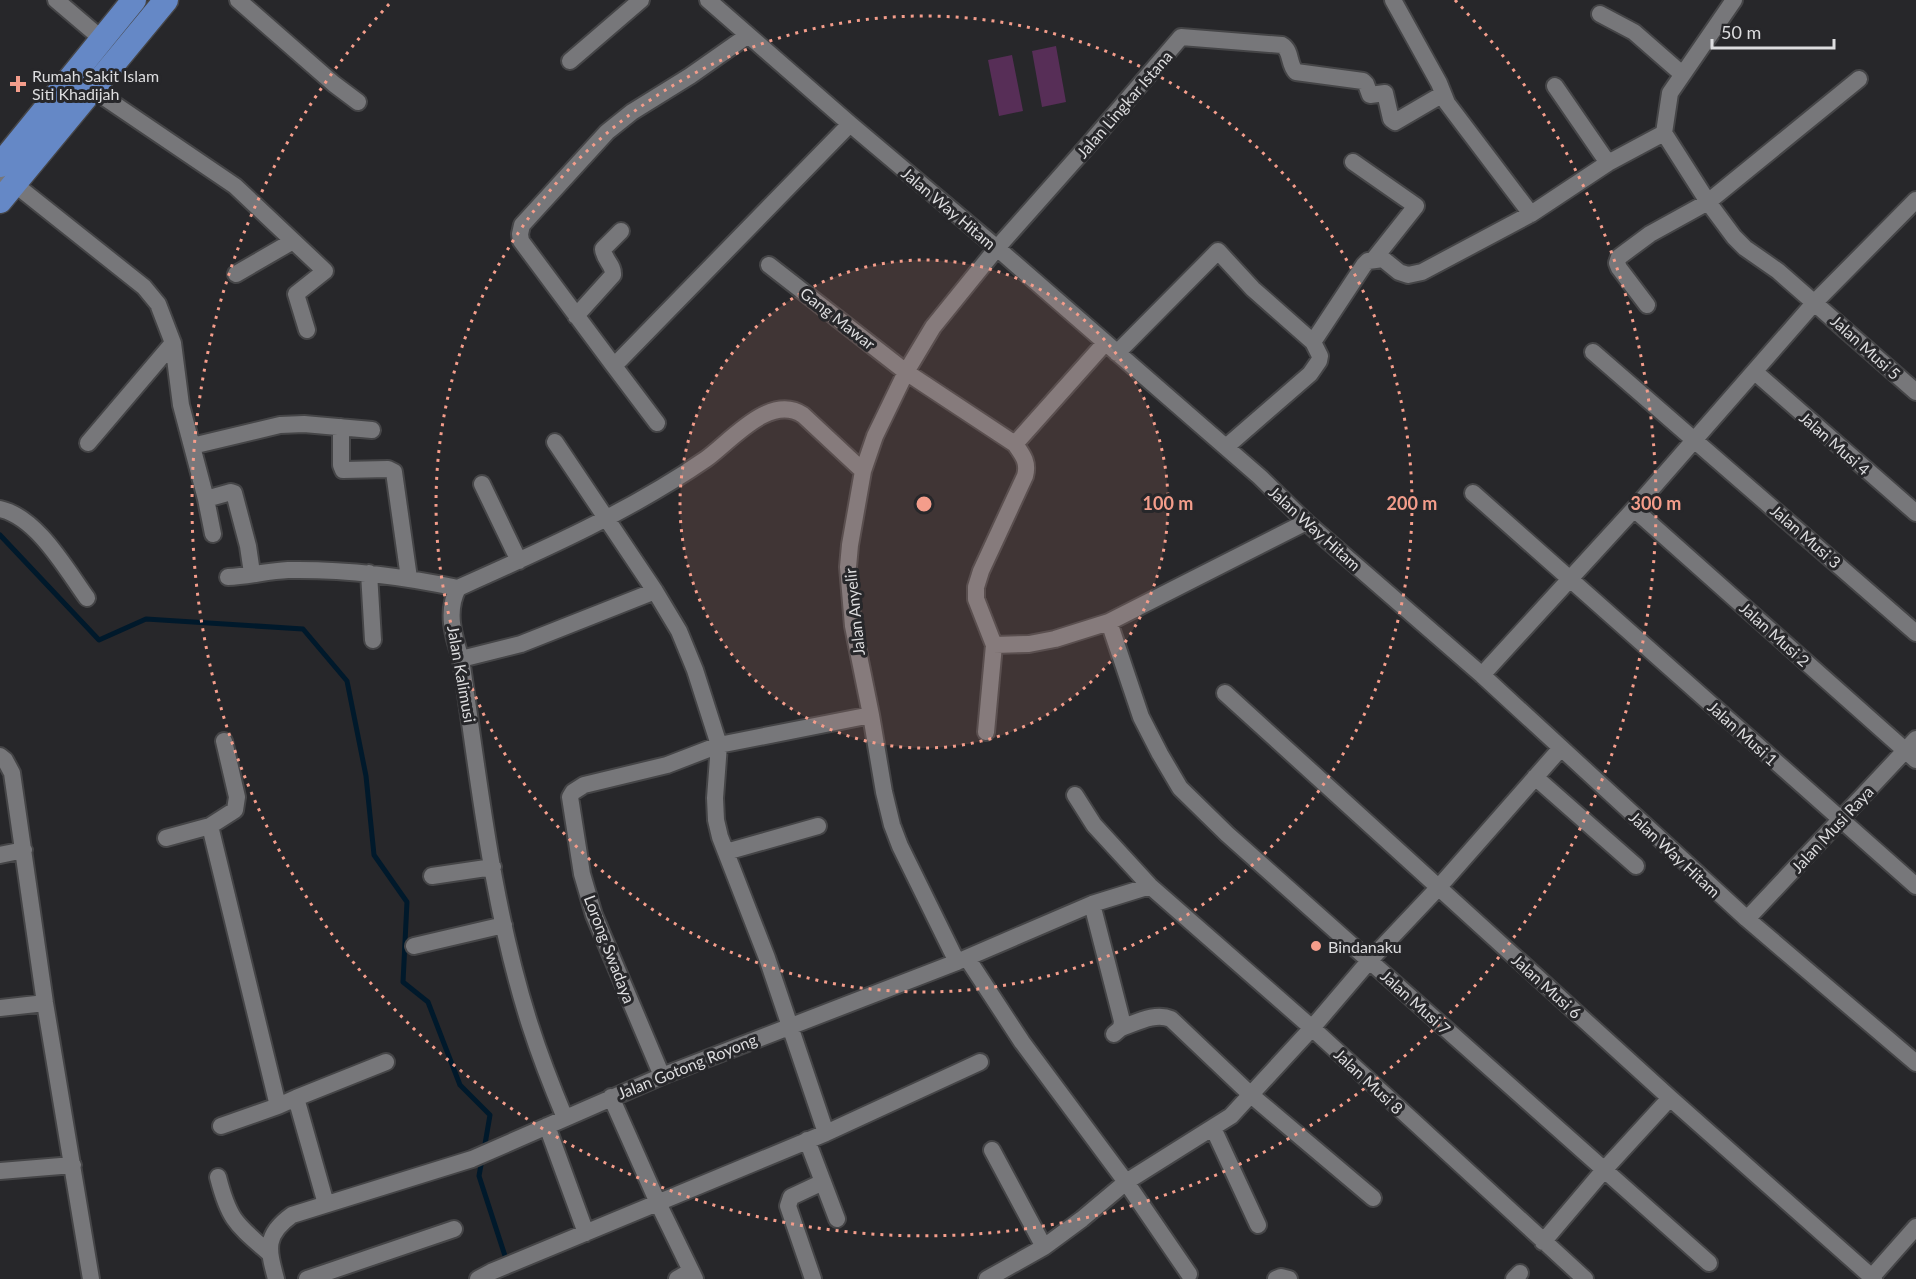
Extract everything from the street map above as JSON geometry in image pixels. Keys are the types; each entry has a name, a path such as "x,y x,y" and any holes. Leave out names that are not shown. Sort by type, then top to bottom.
{"highway":[{"path":"3,181 102,40 134,0"},
{"path":"3,181 92,89 166,0"}],"street":[{"path":"56,0 102,40"},
{"path":"238,0 334,84 358,102"},
{"path":"570,61 641,0"},
{"name":"Jalan Way Hitam","path":"708,0 1226,447 1306,522 1482,675 1747,919 1916,1063"},
{"path":"1393,0 1447,103 1531,214"},
{"path":"1374,259 1383,259 1403,273 1414,274 1531,214 1608,163 1664,133 1670,93 1734,0"},
{"path":"1600,14 1634,32 1682,74"},
{"path":"657,423 522,242 520,237 522,225 607,132 632,112 747,36"},
{"name":"Jalan Lingkar Istana","path":"997,248 1181,37 1282,45 1287,49 1291,65 1296,72 1363,81 1370,95 1385,93 1391,119 1395,122 1441,89"},
{"path":"1647,305 1619,268 1618,260 1650,234 1708,202 1859,79"},
{"path":"1555,86 1608,163"},
{"path":"92,89 235,186 325,271 296,294 307,330"},
{"path":"614,366 850,124"},
{"name":"Jalan Musi 5","path":"1664,133 1708,202 1734,237 1815,302 1916,392"},
{"path":"1312,342 1364,265 1374,259 1416,206 1353,162"},
{"path":"3,181 144,288 158,304 173,343 180,405 206,499 213,534"},
{"path":"1482,675 1634,509 1815,302 1916,200"},
{"path":"576,316 613,276 613,268 603,249 621,231"},
{"path":"236,274 293,241"},
{"name":"Jalan Anyelir","path":"997,248 933,327 906,372 875,436 863,471 848,567 853,626 884,792 892,825 914,876 962,960 1126,1182 1189,1275"},
{"path":"986,732 994,645 976,599 976,587 1026,471 1024,458 1015,444 1111,348 1218,252 1253,289 1312,342 1320,356 1310,374 1226,447"},
{"name":"Gang Mawar","path":"769,265 906,372 1015,444"},
{"path":"88,442 173,343"},
{"name":"Jalan Musi 3","path":"1593,352 1916,633"},
{"name":"Jalan Musi 4","path":"1755,372 1916,513"},
{"path":"228,577 287,570 369,573 458,588 608,518 659,489 707,458 755,420 776,410 795,410 803,415 863,471"},
{"path":"192,446 280,425 372,430"},
{"path":"341,427 343,470 388,469 394,472 409,578"},
{"path":"555,442 655,591 679,631 696,670 719,745 715,780 716,820 767,958 825,1133"},
{"path":"482,484 519,561"},
{"path":"206,499 234,493 248,546 252,573"},
{"name":"Jalan Musi 1","path":"1473,493 1916,886"},
{"path":"0,509 17,515 28,524 48,546 87,598"},
{"name":"Jalan Musi 2","path":"1634,509 1912,750"},
{"path":"994,645 1029,644 1081,632 1109,622 1306,522"},
{"path":"369,573 373,640"},
{"name":"Jalan Kalimusi","path":"458,588 450,608 454,638 461,659 504,925 530,1024 565,1118"},
{"path":"461,659 521,644 655,591"},
{"name":"Jalan Musi 7","path":"1109,622 1142,717 1180,788 1227,834 1709,1263"},
{"name":"Jalan Musi 6","path":"1225,693 1670,1098 1872,1278"},
{"path":"719,745 871,715"},
{"path":"166,838 210,826 233,812 237,803 224,741"},
{"name":"Lorong Swadaya","path":"662,1076 594,915 582,874 570,797 573,792 584,785 667,765 719,745"},
{"path":"987,1279 1044,1247 1126,1182 1231,1116 1312,1028 1370,960 1438,888 1561,748"},
{"name":"Jalan Musi Raya","path":"1747,919 1841,820 1912,750"},
{"path":"0,756 12,773 45,1003 91,1279"},
{"path":"1535,777 1636,866"},
{"name":"Jalan Musi 8","path":"1075,795 1094,825 1150,886 1312,1028 1585,1279"},
{"path":"210,826 279,1106"},
{"path":"726,852 818,826"},
{"path":"0,855 24,850"},
{"path":"432,876 493,867"},
{"name":"Jalan Gotong Royong","path":"269,1253 271,1238 280,1223 292,1215 472,1159 662,1076 962,960 1092,904 1150,886"},
{"path":"1092,904 1122,1021 1117,1031 1153,1017 1171,1019 1251,1095 1373,1198"},
{"path":"414,946 504,925"},
{"path":"0,1008 45,1003"},
{"path":"221,1126 279,1106 386,1062"},
{"path":"478,1279 825,1133 980,1062"},
{"path":"611,1097 688,1276"},
{"path":"296,1098 327,1204"},
{"path":"1543,1242 1604,1170 1670,1098"},
{"path":"547,1126 586,1233"},
{"path":"1213,1128 1258,1225"},
{"path":"807,1140 837,1219"},
{"path":"992,1150 1044,1247"},
{"path":"0,1171 73,1166"},
{"path":"218,1177 226,1208 236,1223 269,1253 276,1279"},
{"path":"813,1279 788,1206 791,1197 823,1182"},
{"path":"1872,1278 1916,1227"},
{"path":"307,1279 454,1229"},
{"path":"1276,1279 1289,1279"}],"shaded area":[{"path":"1056,46 1066,102 1042,107 1032,51"},
{"path":"1012,55 1023,111 999,116 988,60"}],"waterway":[{"path":"0,535 99,640 146,619 303,629 347,681 366,776 374,855 407,902 403,982 428,1002 460,1085 490,1115 484,1150"},
{"path":"482,1159 479,1176 507,1262"}],"place":[{"name":"Rumah Sakit Islam Siti Khadijah","path":"18,84"},
{"name":"Bindanaku","path":"1316,946"}]}
